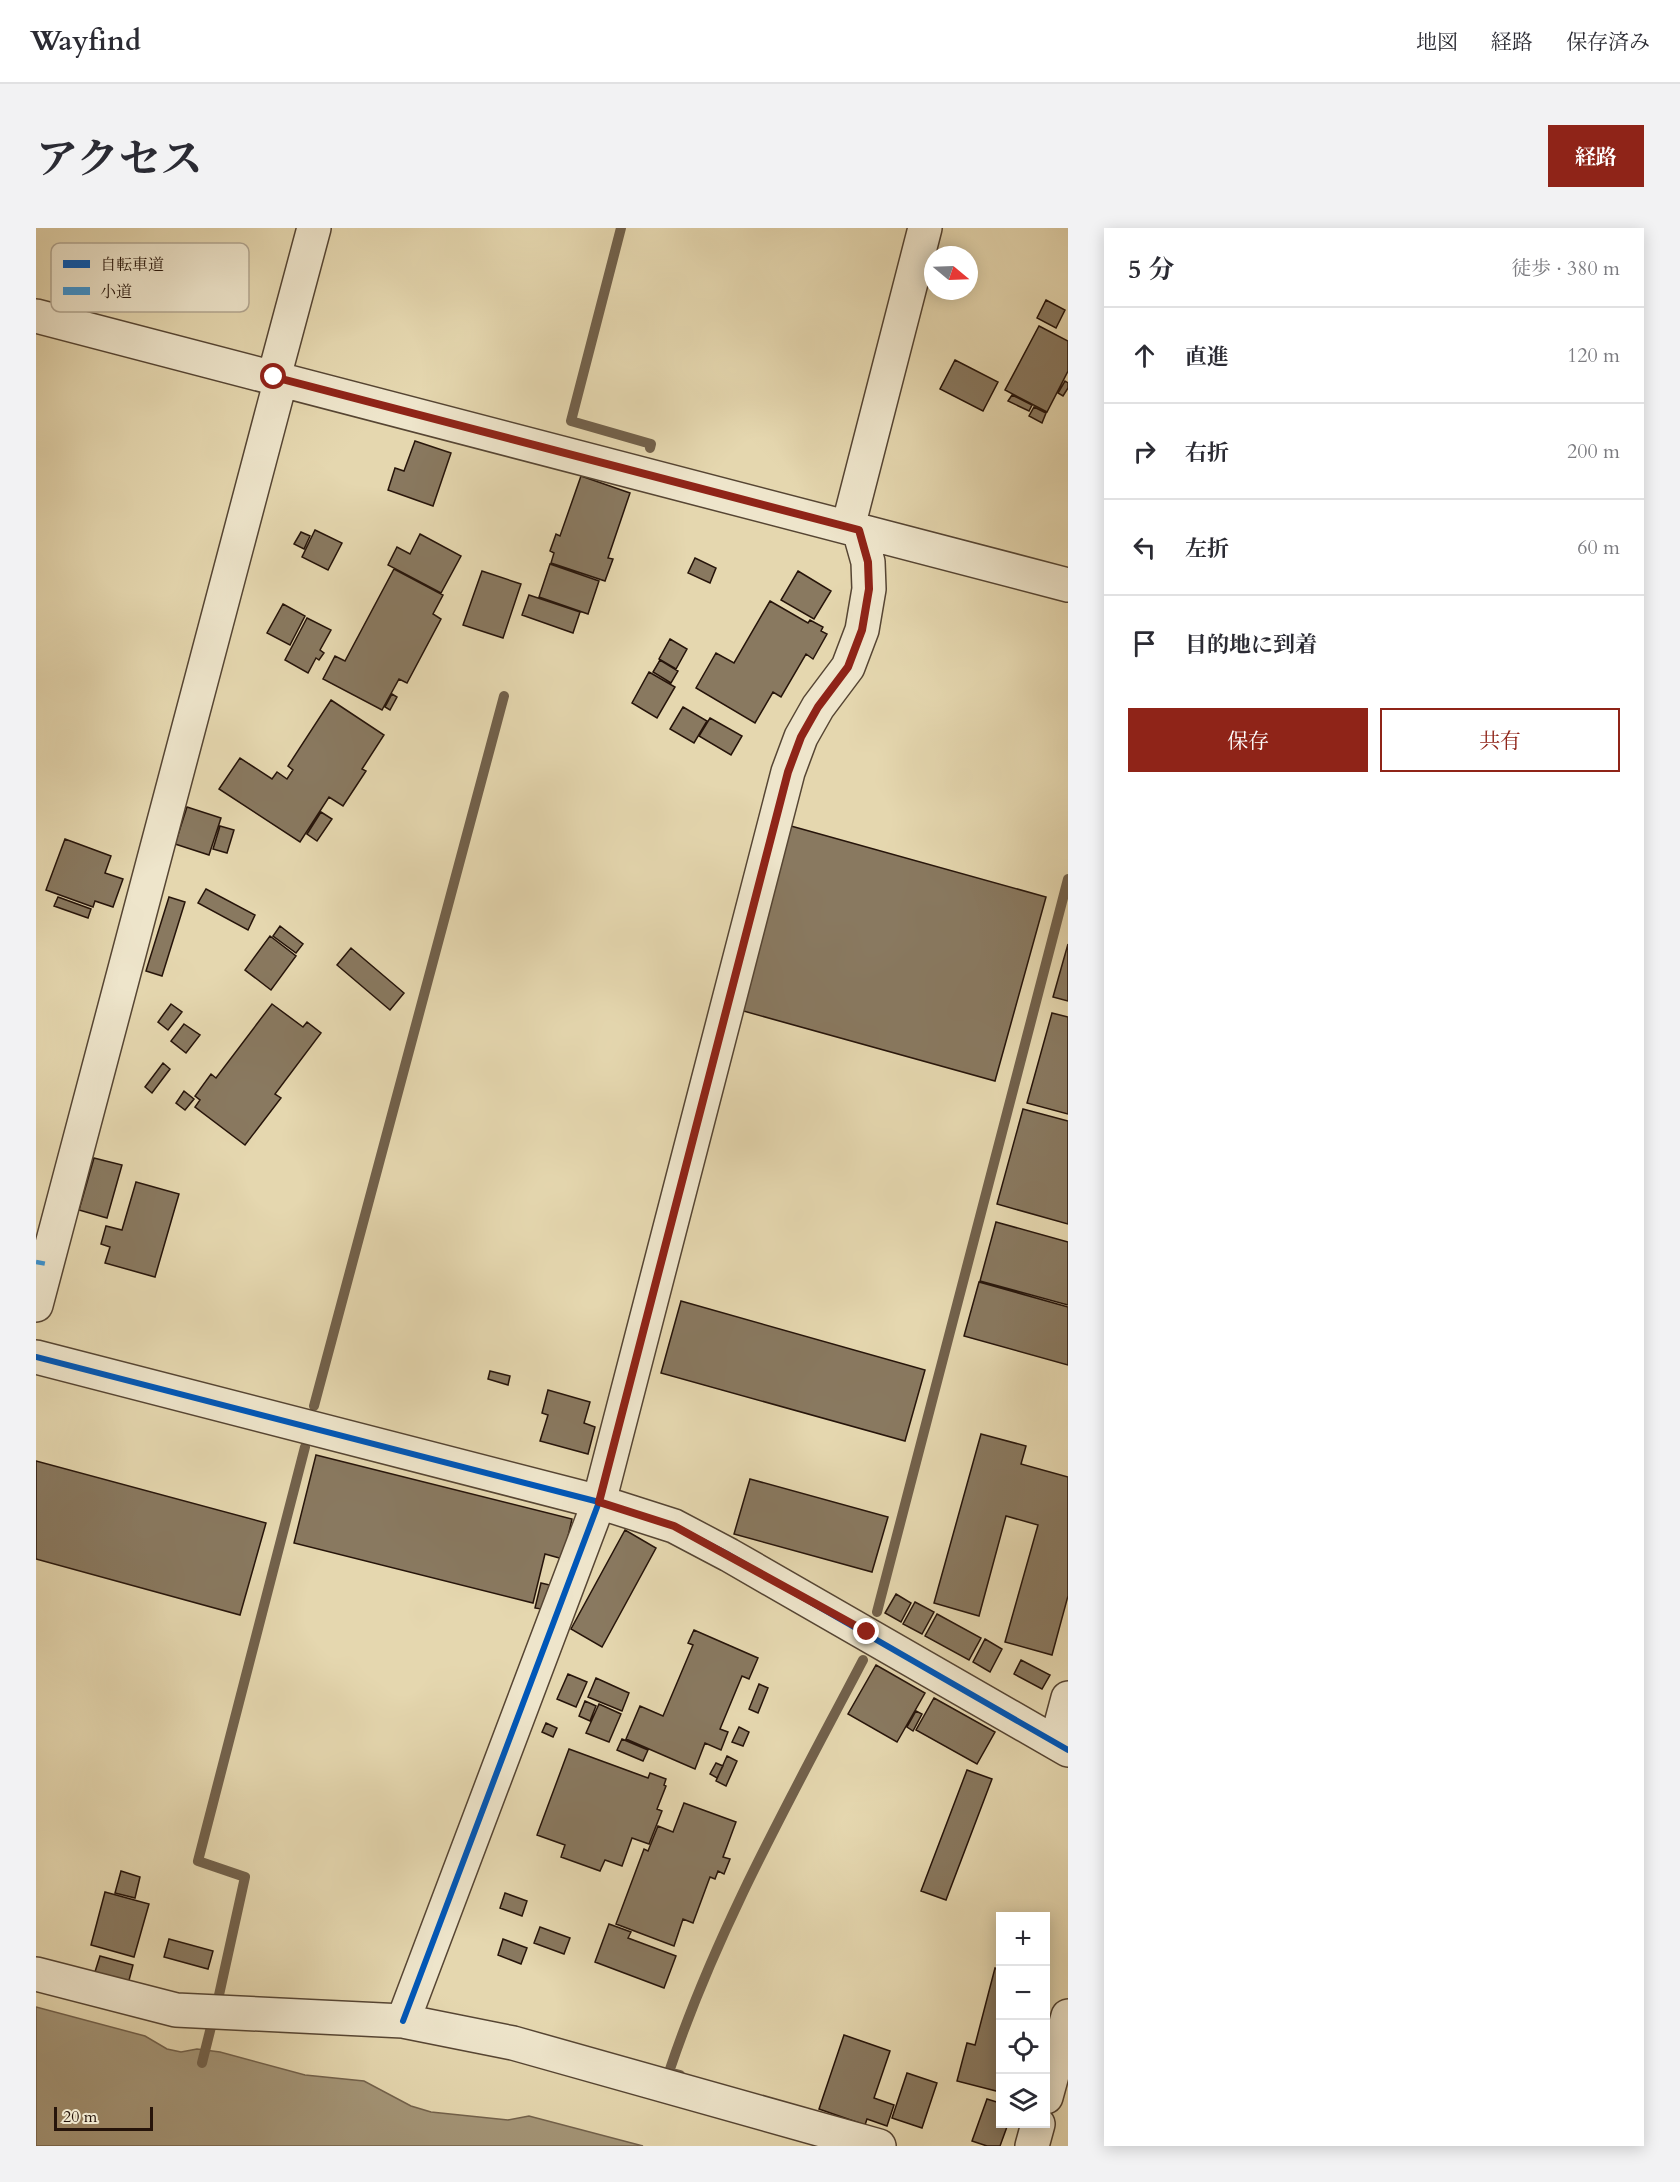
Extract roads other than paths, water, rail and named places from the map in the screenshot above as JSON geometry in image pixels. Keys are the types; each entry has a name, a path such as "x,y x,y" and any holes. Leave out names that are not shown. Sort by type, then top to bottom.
{"street":[{"path":"36,1305 278,378 314,228"},
{"path":"403,2021 599,1502 788,772 801,737 818,707 848,667 862,630 869,589 868,571 854,529 925,228"},
{"path":"36,316 1068,585"},
{"path":"36,1357 599,1502 674,1526 729,1554 1062,1746 1068,1698"},
{"path":"36,1974 176,2010 403,2021 513,2043 879,2146"},
{"path":"1050,2082 1068,2016"},
{"path":"1032,2146 1037,2128"}],"waterway":[{"path":"621,228 571,421 651,444 650,448"},
{"path":"314,1406 504,696"},
{"path":"877,1612 1068,879"},
{"path":"219,1995 245,1877 198,1861 305,1447"},
{"path":"680,2075 669,2072 710,1966 758,1862 863,1660"},
{"path":"202,2063 212,2023"}]}
